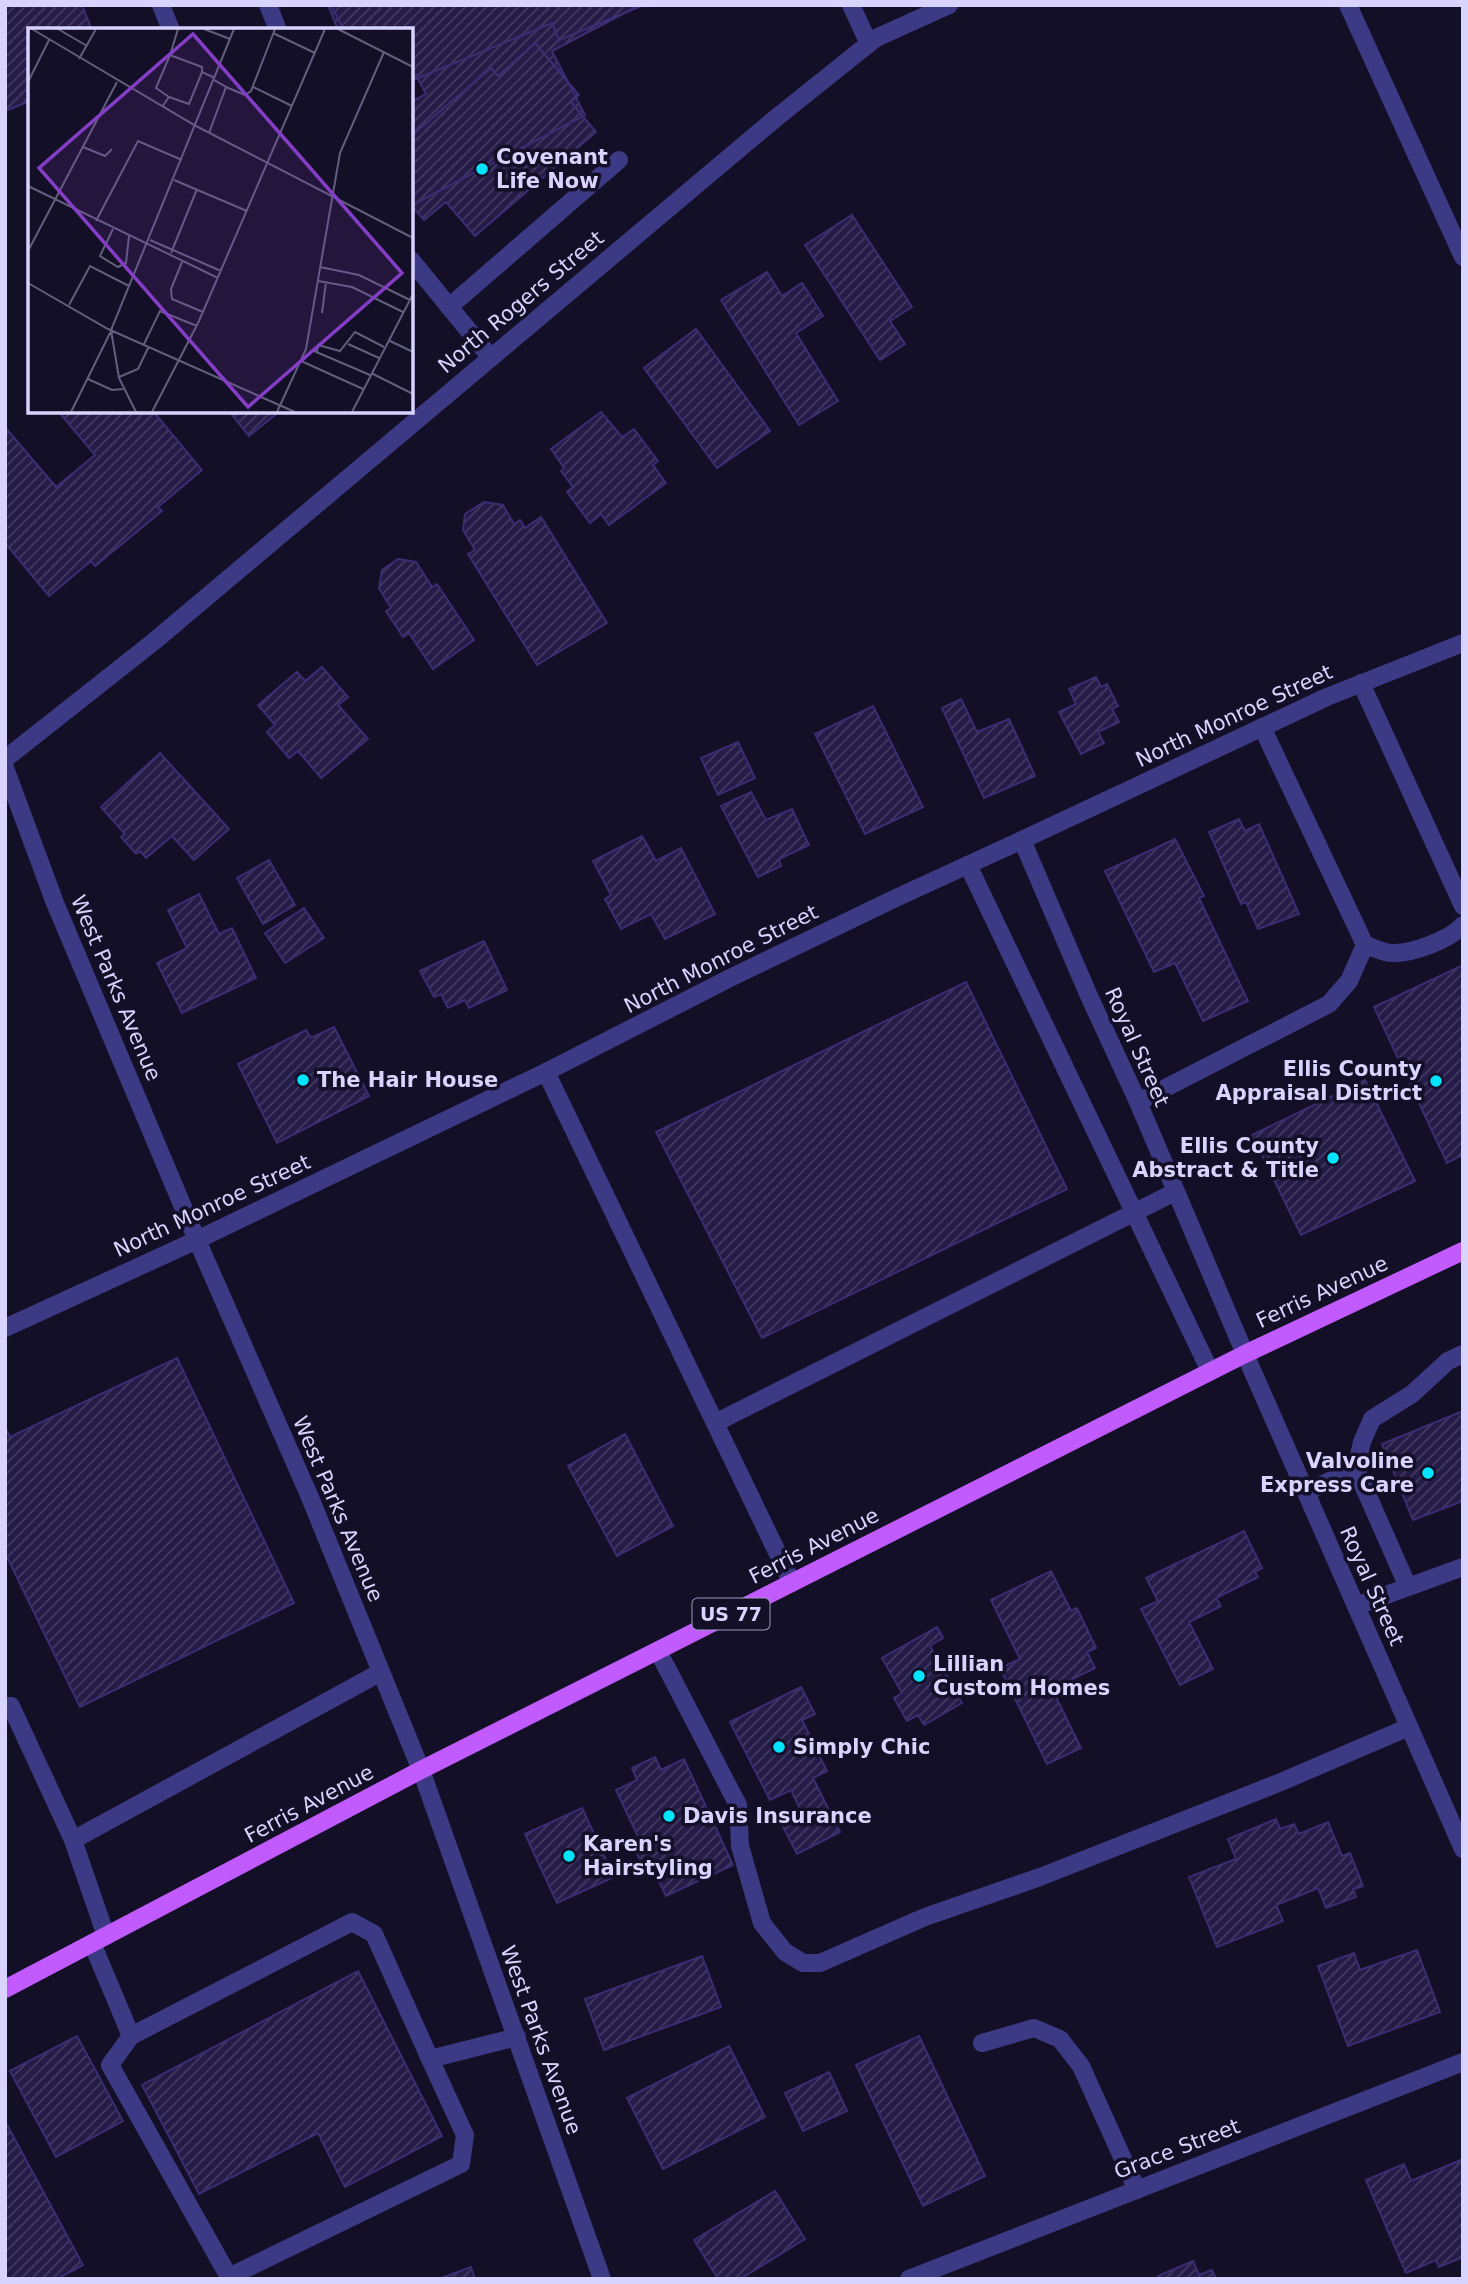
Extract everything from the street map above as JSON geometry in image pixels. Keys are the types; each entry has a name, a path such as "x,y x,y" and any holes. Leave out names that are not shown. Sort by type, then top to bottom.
{"main road":[{"name":"Ferris Avenue","path":"5,1989 421,1770 1210,1371 1463,1251"}],"street":[{"path":"161,5 170,28"},
{"path":"268,5 277,28"},
{"path":"851,5 869,44"},
{"name":"North Rogers Street","path":"5,759 152,643 411,416 491,358 776,118 876,38 949,5"},
{"path":"1348,5 1463,257"},
{"path":"449,307 619,160"},
{"path":"413,262 491,358"},
{"name":"North Monroe Street","path":"5,1328 197,1240 547,1072 730,978 968,865 1262,727 1361,683 1463,643"},
{"path":"1361,683 1463,906"},
{"path":"1262,727 1365,944 1391,953 1421,948 1457,932 1463,925"},
{"name":"West Parks Avenue","path":"5,768 55,903 197,1240 309,1495 421,1770 603,2279"},
{"name":"Royal Street","path":"1022,841 1089,996 1139,1102 1245,1354 1463,1849"},
{"path":"968,865 1210,1371"},
{"path":"1139,1102 1329,1004 1349,981 1365,944"},
{"path":"547,1072 792,1583"},
{"path":"715,1423 1175,1192"},
{"path":"1408,1587 1356,1469 1362,1442 1372,1419 1412,1394 1448,1361 1463,1354"},
{"path":"1306,1492 1356,1469"},
{"path":"1356,1606 1463,1567"},
{"path":"658,1651 738,1805 740,1846 762,1923 785,1952 803,1964 820,1963 925,1917 1052,1872 1281,1782 1409,1727"},
{"path":"73,1840 381,1672"},
{"path":"5,1706 11,1706 73,1840 99,1939 131,2036"},
{"path":"352,1922 374,1934 465,2135 461,2164 229,2278 110,2065 131,2036 352,1922"},
{"path":"982,2043 1034,2028 1060,2039 1081,2067 1137,2190"},
{"path":"430,2059 517,2037"},
{"name":"Grace Street","path":"909,2279 1463,2062"}],"building":[{"path":"5,5 82,5 91,28 28,28 28,102 5,111"},
{"path":"328,5 644,5 559,40 552,23 413,80 413,28 337,28"},
{"path":"331,5 640,5 552,51 585,115 413,204 413,101 426,94 416,75 413,77 413,28 343,28"},
{"name":"Covenant Life Now","path":"535,43 579,95 571,102 596,132 475,236 446,202 424,220 413,207 413,134 491,68 498,76"},
{"path":"852,215 912,307 890,321 905,344 880,360 805,245"},
{"path":"767,272 782,296 802,283 823,316 796,333 838,401 799,425 721,300"},
{"path":"696,329 770,431 717,468 644,368"},
{"path":"601,412 622,437 634,429 658,461 653,465 666,483 609,525 601,514 590,523 567,492 573,487 561,471 564,468 551,449"},
{"path":"60,413 155,413 202,470 158,507 162,511 95,566 91,561 49,596 5,543 5,427 56,487 95,455"},
{"path":"231,413 278,413 249,436"},
{"path":"484,502 503,505 514,524 520,520 525,528 541,517 607,623 537,665 468,554 475,550 463,530 465,514"},
{"path":"398,559 416,562 432,587 437,584 474,640 433,669 409,633 403,637 386,611 391,608 379,588 382,570"},
{"path":"322,667 348,697 338,705 368,739 321,778 298,751 289,758 267,732 275,725 258,705 297,672 305,681"},
{"path":"1096,677 1101,687 1107,684 1118,706 1112,709 1119,722 1098,732 1104,743 1081,754 1059,712 1076,704 1069,689"},
{"path":"961,699 977,732 1009,719 1035,776 984,798 942,708"},
{"path":"873,706 923,807 865,834 815,734"},
{"path":"738,742 755,778 718,795 701,758"},
{"path":"160,753 229,829 194,860 172,836 146,858 140,851 136,854 121,837 125,834 101,807"},
{"path":"751,792 766,820 792,809 809,845 779,859 781,866 758,877 721,806"},
{"path":"1239,819 1245,831 1259,824 1299,914 1258,929 1246,902 1241,904 1209,832"},
{"path":"642,836 656,861 681,848 715,914 665,939 651,914 621,929 605,899 611,895 593,861"},
{"path":"1175,839 1204,896 1199,898 1248,1001 1203,1021 1175,963 1154,972 1105,871"},
{"path":"269,860 295,905 263,924 237,878"},
{"path":"199,894 219,934 232,928 256,978 182,1013 157,963 187,948 168,910"},
{"path":"304,908 324,938 285,963 265,933"},
{"path":"484,941 507,990 469,1008 465,1000 448,1008 441,994 434,997 420,971"},
{"name":"Ellis County Appraisal District","path":"1463,965 1463,1155 1447,1163 1374,1007"},
{"path":"966,982 1067,1189 762,1338 656,1132"},
{"name":"The Hair House","path":"334,1027 369,1096 277,1143 238,1064 306,1030 311,1038"},
{"name":"Ellis County Abstract & Title","path":"1365,1080 1415,1181 1301,1235 1252,1135"},
{"path":"177,1358 294,1603 80,1707 5,1553 5,1427 10,1437"},
{"name":"Valvoline Express Care","path":"1463,1411 1463,1501 1413,1520 1382,1444"},
{"path":"625,1434 673,1526 617,1556 568,1466"},
{"path":"1244,1531 1262,1568 1255,1572 1258,1577 1216,1598 1221,1606 1189,1622 1213,1669 1180,1685 1141,1609 1158,1601 1146,1578"},
{"path":"1051,1571 1071,1611 1077,1608 1096,1648 1087,1652 1095,1668 1052,1689 1081,1748 1047,1764 1000,1668 1020,1659 991,1600"},
{"name":"Lillian Custom Homes","path":"937,1627 943,1638 930,1646 962,1703 924,1725 918,1715 907,1721 894,1698 902,1693 882,1658"},
{"name":"Simply Chic","path":"801,1687 815,1714 802,1720 827,1771 813,1778 840,1832 797,1854 780,1821 801,1811 791,1790 770,1800 730,1722"},
{"name":"Davis Insurance","path":"655,1757 661,1770 684,1759 733,1865 666,1896 650,1862 642,1865 633,1844 640,1841 616,1790 637,1780 632,1768"},
{"name":"Karen's Hairstyling","path":"582,1808 614,1877 557,1903 525,1834"},
{"path":"1276,1819 1280,1829 1294,1824 1299,1834 1328,1822 1342,1856 1350,1853 1363,1886 1353,1889 1356,1897 1326,1908 1318,1888 1276,1905 1283,1921 1217,1947 1189,1877 1236,1859 1228,1839"},
{"path":"1417,1950 1440,2012 1348,2046 1318,1966 1354,1953 1360,1970"},
{"path":"702,1956 721,2007 604,2050 585,1999"},
{"path":"358,1971 442,2136 345,2187 318,2133 199,2194 142,2085"},
{"path":"77,2036 123,2121 56,2157 10,2071"},
{"path":"919,2036 985,2176 923,2206 856,2065"},
{"path":"729,2046 765,2117 663,2169 627,2098"},
{"path":"829,2072 847,2111 803,2131 785,2093"},
{"path":"5,2121 83,2265 57,2279 5,2279"},
{"path":"1463,2159 1463,2257 1439,2267 1436,2260 1406,2273 1366,2180 1404,2164 1411,2181"},
{"path":"775,2191 805,2239 740,2279 718,2279 694,2240"},
{"path":"1193,2261 1199,2275 1212,2270 1216,2279 1159,2279 1158,2276"},
{"path":"471,2267 475,2279 439,2279"}],"place":[{"name":"Covenant Life Now","path":"482,169"},
{"name":"The Hair House","path":"303,1080"},
{"name":"Ellis County Appraisal District","path":"1436,1081"},
{"name":"Ellis County Abstract & Title","path":"1333,1158"},
{"name":"Valvoline Express Care","path":"1428,1473"},
{"name":"Lillian Custom Homes","path":"919,1676"},
{"name":"Simply Chic","path":"779,1747"},
{"name":"Davis Insurance","path":"669,1816"},
{"name":"Karen's Hairstyling","path":"569,1856"}]}
